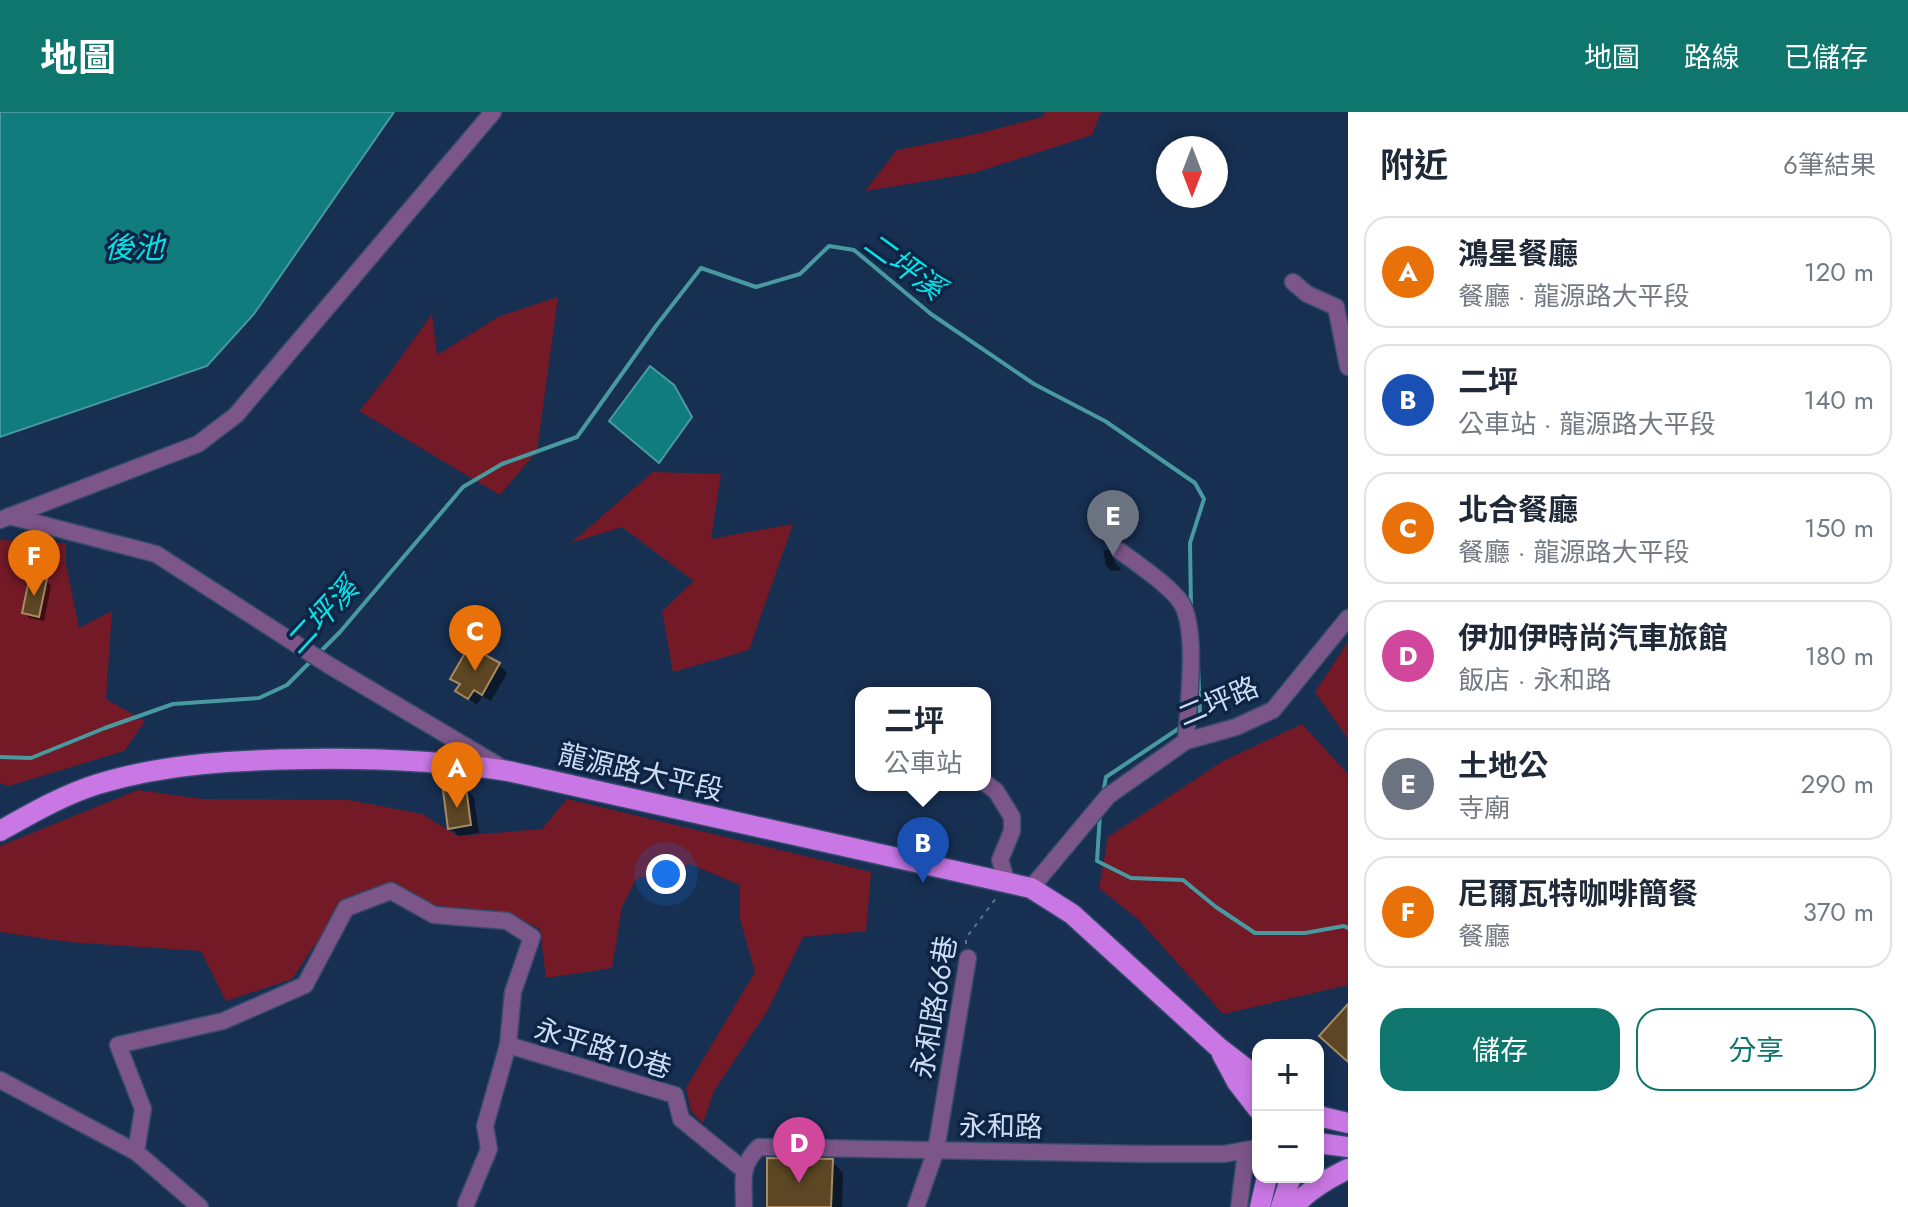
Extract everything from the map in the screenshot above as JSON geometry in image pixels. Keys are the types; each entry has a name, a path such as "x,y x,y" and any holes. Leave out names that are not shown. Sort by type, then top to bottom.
{"main road":[{"name":"龍源路大平段","path":"0,831 53,801 98,784 150,771 202,764 359,758 462,764 508,771 1031,888 1072,914 1218,1047 1252,1073"},
{"name":"龍源路大平段","path":"1218,1047 1237,1082 1252,1101"},
{"path":"1324,1144 1348,1147"},
{"path":"1293,1207 1330,1177 1348,1169"},
{"path":"1260,1207 1266,1183"},
{"path":"1281,1207 1289,1183"}],"street":[{"path":"5,518 198,444 236,415 493,112"},
{"path":"1293,282 1307,294 1336,307 1348,367"},
{"path":"5,518 156,554 327,664 508,771"},
{"path":"1120,551 1181,601 1188,618 1190,652 1186,741"},
{"name":"二坪路","path":"1031,888 1108,796 1186,741 1236,727 1273,710 1348,618"},
{"path":"991,787 1012,817 1012,831 1000,860 1007,883"},
{"name":"永平路10巷","path":"136,1152 143,1109 118,1045 223,1021 305,985 346,908 391,891 434,915 507,921 532,937 513,992 508,1045 675,1095 681,1119 746,1164"},
{"name":"永和路66巷","path":"916,1207 936,1150 968,958"},
{"path":"466,1204 489,1149 485,1126 508,1045"},
{"path":"0,1080 136,1152 200,1207"},
{"name":"永和路","path":"746,1164 759,1147 1146,1154 1252,1150"},
{"path":"1239,1207 1252,1150"},
{"path":"744,1207 746,1164"}],"path":[{"name":"永和路66巷","path":"968,958 966,938 1007,883"}],"shaded area":[{"path":"1045,112 1101,112 1092,135 974,173 865,191 897,150 977,134 1042,117"},
{"path":"558,297 537,451 500,495 359,411 432,314 437,355 500,316"},
{"path":"653,472 721,474 711,539 793,524 749,650 673,672 662,611 694,581 622,527 571,543"},
{"path":"0,540 66,543 66,564 79,628 112,611 106,699 145,721 124,751 9,786 0,783"},
{"path":"1348,642 1348,739 1315,692"},
{"path":"1302,724 1348,774 1348,985 1223,1014 1138,919 1099,888 1108,837 1223,761"},
{"path":"138,790 202,799 349,800 422,814 458,836 542,829 567,799 871,872 866,931 803,937 769,1008 714,1091 703,1123 691,1111 686,1088 755,972 740,919 740,885 690,864 636,879 622,907 612,968 546,978 540,929 506,912 437,910 394,883 352,896 292,979 226,1001 201,951 69,942 0,932 0,846"}],"water":[{"name":"後池","path":"0,112 394,112 254,314 207,366 0,437"},
{"path":"650,366 674,385 692,417 659,463 609,421"}],"building":[{"path":"30,575 47,579 39,617 22,613"},
{"path":"469,646 500,663 482,695 474,690 468,699 455,691 460,684 450,679"},
{"path":"466,787 471,825 448,829 443,790"},
{"path":"1348,1004 1348,1062 1319,1036"},
{"path":"767,1158 833,1159 831,1207 767,1207"}],"waterway":[{"name":"二坪溪","path":"319,653 463,487 502,464 577,437 701,268 756,287 800,274 829,246 854,250 931,314 1034,384 1105,421 1195,483 1204,499 1190,543 1191,608"},
{"name":"二坪溪","path":"0,757 31,758 173,704 259,698 287,685 313,659"},
{"name":"二坪溪","path":"1192,720 1200,714 1198,665"},
{"name":"二坪溪","path":"1103,794 1106,777 1181,727"},
{"name":"二坪溪","path":"1100,814 1097,861 1131,878 1183,880 1255,933 1305,933 1344,926 1348,928"}],"place":[{"name":"土地公","path":"1113,556"},
{"name":"尼爾瓦特咖啡簡餐","path":"34,596"},
{"name":"北合餐廳","path":"475,671"},
{"name":"鴻星餐廳","path":"457,808"},
{"name":"二坪","path":"923,883"},
{"name":"伊加伊時尚汽車旅館","path":"799,1183"}]}
